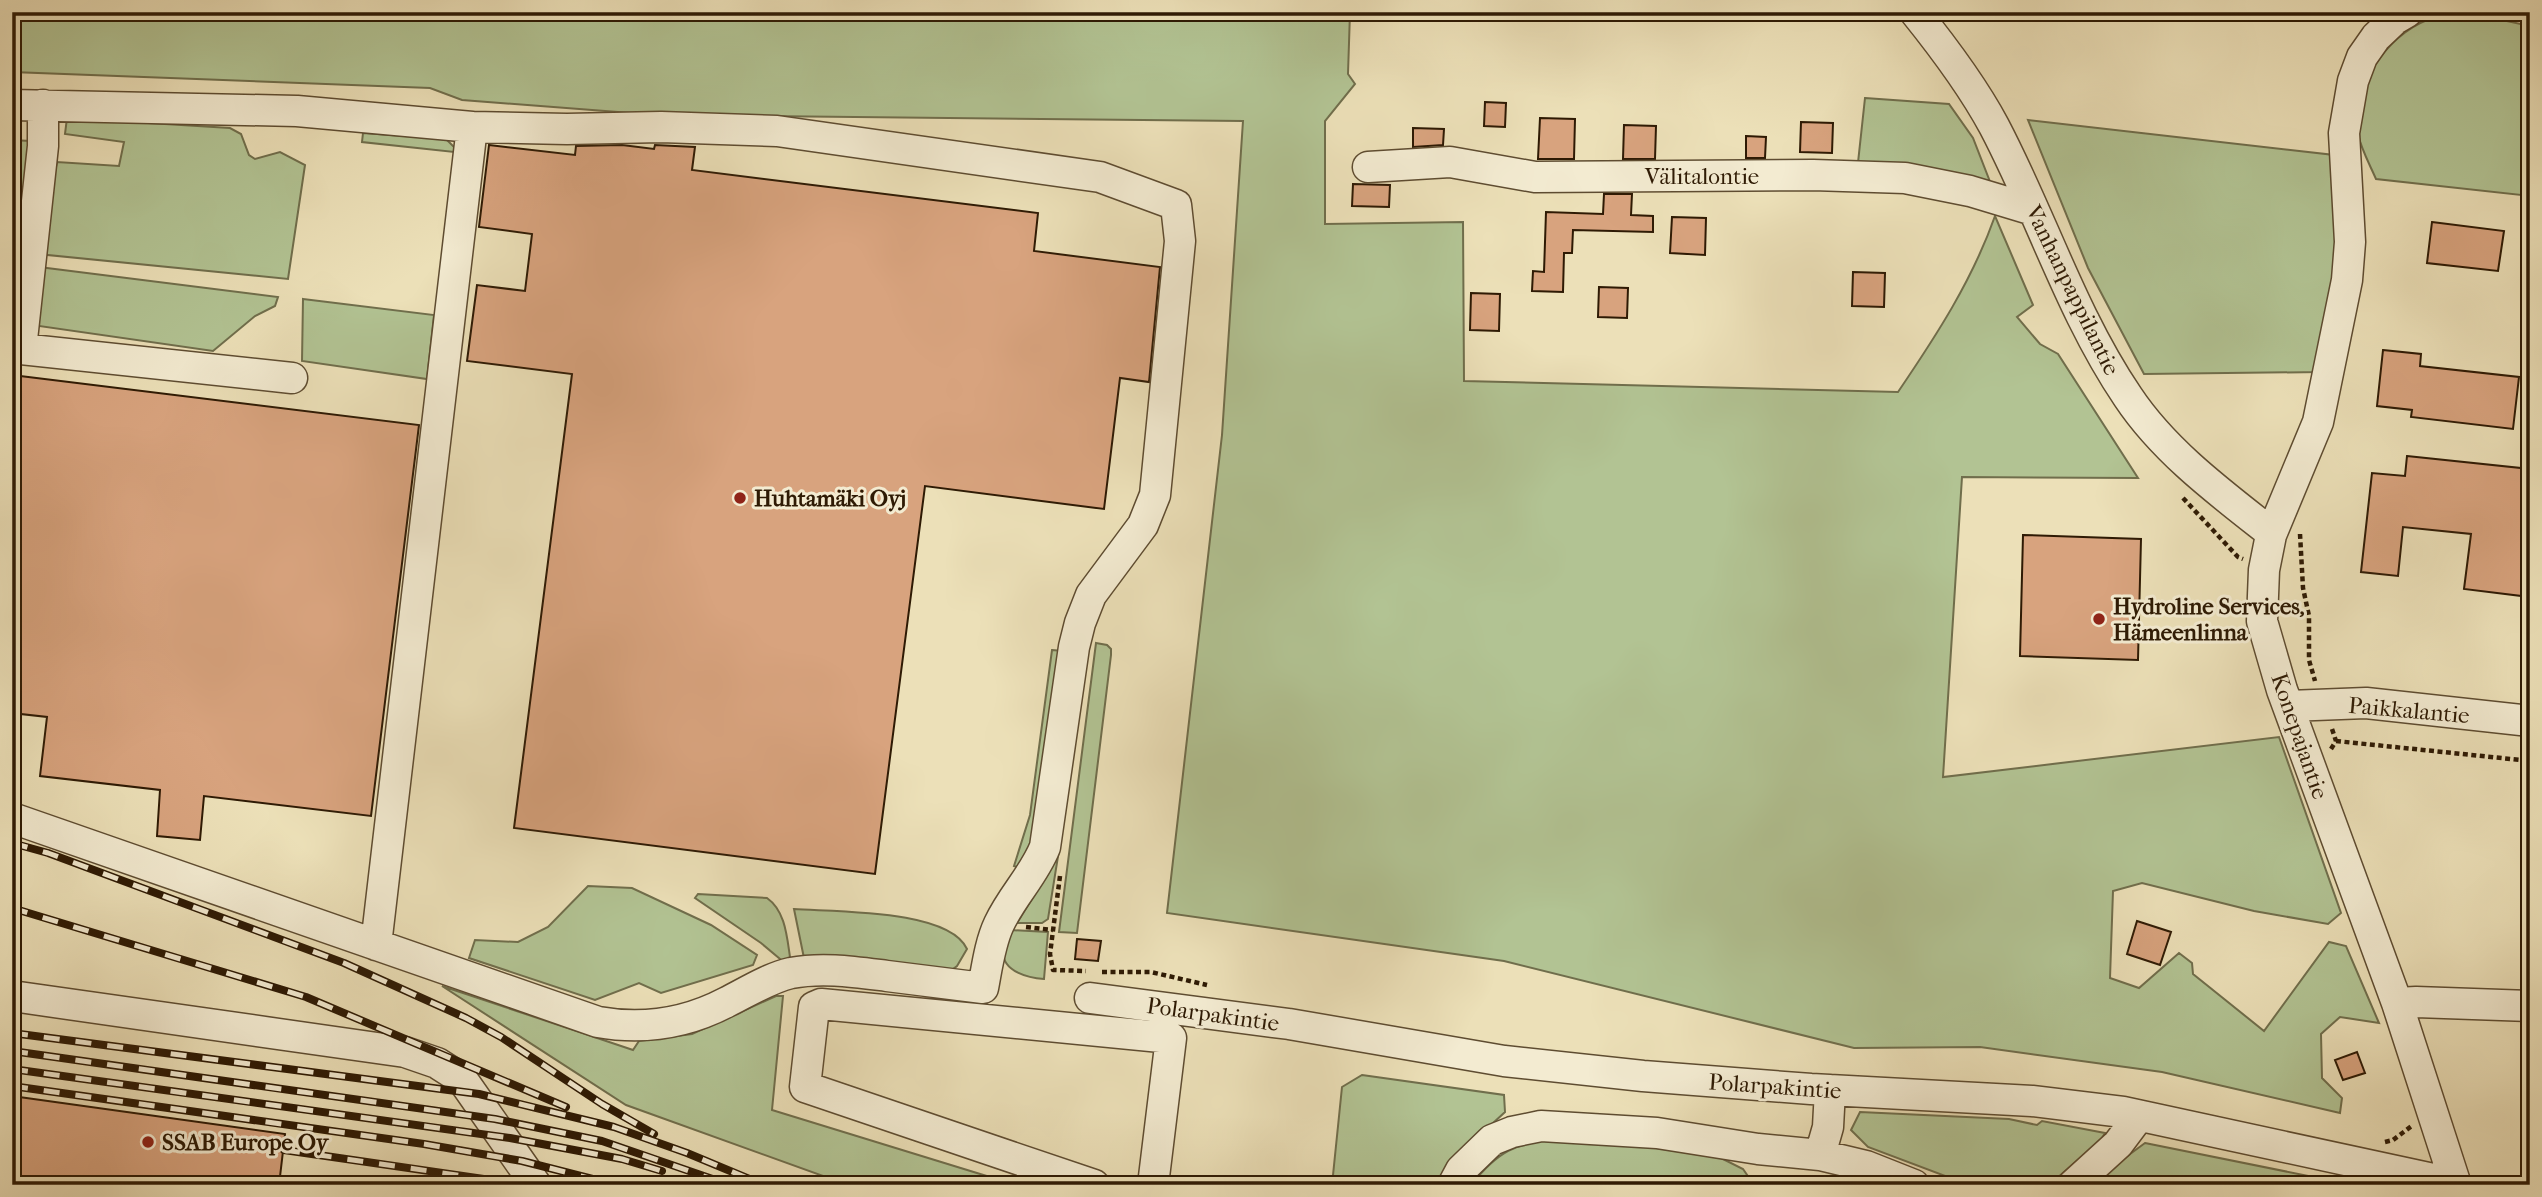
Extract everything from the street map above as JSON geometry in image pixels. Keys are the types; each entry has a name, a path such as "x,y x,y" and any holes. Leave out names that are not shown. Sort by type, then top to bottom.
{"street":[{"name":"Vanhanpappilantie","path":"1915,12 1954,61 1994,125 2094,343 2129,399 2173,450 2271,535"},
{"name":"Konepajantie","path":"2407,12 2376,37 2362,57 2353,81 2344,133 2350,242 2347,280 2318,422 2271,535 2264,570 2262,621 2289,706 2396,1003 2456,1185"},
{"path":"12,105 297,111 472,127 661,127 777,131 1100,177 1176,205 1180,241 1155,495 1143,525 1085,606 1074,647 1045,847 1032,874 1000,922 983,988 848,971 805,971 787,974 696,1016 667,1023 625,1026 598,1022 12,818"},
{"path":"43,105 43,146 21,349 292,377"},
{"path":"376,945 472,127"},
{"name":"Välitalontie","path":"1368,167 1450,162 1535,177 1813,175 1905,178 1970,191 2033,210"},
{"name":"Paikkalantie","path":"2289,706 2366,703 2530,721"},
{"path":"12,996 420,1056 450,1070 467,1084 536,1185"},
{"name":"Polarpakintie","path":"1105,1032 1100,999 1289,1024 1504,1061 1643,1076 2032,1101 2140,1116 2456,1185"},
{"path":"2396,1003 2449,1002 2530,1006"},
{"path":"1094,1185 805,1087 814,1007 821,1004 1171,1038 1153,1185"},
{"path":"1820,1155 1828,1127 1829,1090"},
{"path":"2073,1185 2118,1144 2140,1116"},
{"path":"1453,1185 1461,1170 1492,1140 1512,1132 1541,1126 1657,1133 1758,1149 1820,1155 1866,1166 1914,1185"}],"path":[{"path":"2303,524 2300,536 2309,616 2309,660 2323,705"},
{"name":"Paikkalantie","path":"2336,741 2530,761"}],"green space":[{"path":"12,12 1350,12 1348,74 1355,84 1325,121 1325,224 1463,222 1464,381 1898,392 1964,285 1995,216 2033,305 2017,317 2040,344 2058,354 2138,478 1962,477 1943,777 2279,737 2341,913 2328,924 2254,911 2142,883 2113,891 2110,978 2139,988 2179,953 2192,963 2193,974 2264,1031 2329,942 2346,946 2379,1023 2340,1017 2321,1034 2322,1078 2342,1098 2340,1113 2162,1072 1980,1047 1854,1048 1504,961 1167,913 1222,435 1243,121 657,115 462,100 430,88 12,72"},
{"path":"2454,15 2479,15 2530,26 2530,196 2376,179 2363,151 2357,117 2360,99 2374,66 2398,38 2412,28 2427,20"},
{"path":"1865,98 1949,104 1973,138 1994,192 1857,172"},
{"path":"67,118 230,128 241,134 249,155 255,159 280,152 305,165 288,279 38,254 57,162 119,166 124,142 65,134"},
{"path":"2028,120 2334,155 2340,277 2321,372 2144,374 2088,268"},
{"path":"363,133 446,139 455,148 454,152 362,142"},
{"path":"12,140 30,141 16,247 12,246"},
{"path":"39,267 278,297 275,306 255,316 213,351 32,325"},
{"path":"303,299 434,315 427,379 302,361"},
{"path":"1096,643 1107,645 1111,649 1111,655 1077,933 1059,932"},
{"path":"1052,650 1063,651 1041,824 1025,869 1014,866 1030,815"},
{"path":"1059,850 1048,919 1042,923 1017,923 1033,897"},
{"path":"588,886 632,888 711,925 757,955 753,965 661,993 639,983 595,1000 469,958 475,940 518,942 548,927"},
{"path":"698,894 767,898 779,911 782,919 791,963 786,964 761,943 695,898"},
{"path":"794,909 862,912 915,920 938,926 956,936 967,949 957,966 949,972 805,963"},
{"path":"1010,930 1048,932 1044,979 1018,973 1007,965 1003,949"},
{"path":"442,986 633,1050 639,1041 692,1034 776,996 783,996 772,1110 1016,1185 848,1185 626,1105"},
{"path":"1362,1075 1504,1095 1505,1112 1466,1148 1444,1185 1332,1185 1342,1087"},
{"path":"1860,1112 2009,1119 2037,1125 2042,1121 2105,1133 2101,1140 2049,1185 1969,1185 1868,1147 1851,1130"},
{"path":"1557,1139 1598,1139 1721,1158 1743,1169 1754,1185 1471,1185 1490,1164 1508,1151 1530,1143"},
{"path":"2145,1143 2353,1185 2088,1185"}],"building":[{"path":"1485,102 1506,103 1505,127 1484,126"},
{"path":"1540,118 1575,119 1574,159 1538,159"},
{"path":"1801,122 1833,123 1832,153 1800,152"},
{"path":"1624,125 1656,126 1655,159 1623,159"},
{"path":"1413,128 1444,129 1443,145 1413,147"},
{"path":"1746,136 1766,137 1765,158 1746,158"},
{"name":"Huhtamäki Oyj","path":"489,145 575,155 576,146 622,145 654,149 655,145 695,147 692,170 1038,213 1034,251 1160,267 1149,382 1120,378 1104,509 925,486 875,874 514,828 572,374 467,361 477,285 525,291 532,234 479,227"},
{"path":"1353,184 1390,185 1389,207 1352,206"},
{"path":"1604,194 1632,194 1631,215 1653,216 1653,232 1573,230 1572,253 1564,253 1563,292 1532,291 1533,271 1544,272 1546,212 1603,214"},
{"path":"1672,217 1706,218 1705,255 1670,253"},
{"path":"2432,222 2504,231 2498,271 2427,263"},
{"path":"1853,272 1885,273 1884,307 1852,306"},
{"path":"1599,287 1628,288 1627,318 1598,317"},
{"path":"1471,293 1500,294 1499,331 1470,330"},
{"path":"2383,350 2421,354 2420,366 2519,377 2513,429 2411,417 2412,410 2377,406"},
{"path":"12,375 419,425 371,816 204,796 200,840 157,836 160,790 40,776 47,717 12,713"},
{"path":"2407,456 2530,469 2530,597 2464,589 2471,534 2403,527 2398,576 2361,572 2372,473 2405,476"},
{"path":"2023,535 2141,539 2138,660 2020,656"},
{"path":"2137,921 2171,932 2160,965 2127,954"},
{"path":"1077,939 1101,941 1098,961 1075,959"},
{"path":"2357,1052 2365,1073 2343,1080 2335,1060"},
{"name":"SSAB Europe Oy","path":"12,1096 285,1134 279,1185 12,1185"}],"railway":[{"path":"12,843 48,853 344,963 466,1018 501,1037 602,1104 654,1134"},
{"path":"12,908 306,997 566,1107"},
{"path":"12,1033 479,1094 614,1127 764,1185"},
{"path":"12,1051 495,1119 602,1141 730,1185"},
{"path":"12,1069 510,1138 622,1159 662,1171"},
{"path":"12,1086 424,1144 522,1161 616,1185"},
{"path":"284,1150 526,1185"}],"place":[{"name":"Huhtamäki Oyj","path":"740,498"},
{"name":"Hydroline Services, Hämeenlinna","path":"2099,619"},
{"name":"SSAB Europe Oy","path":"148,1142"}]}
